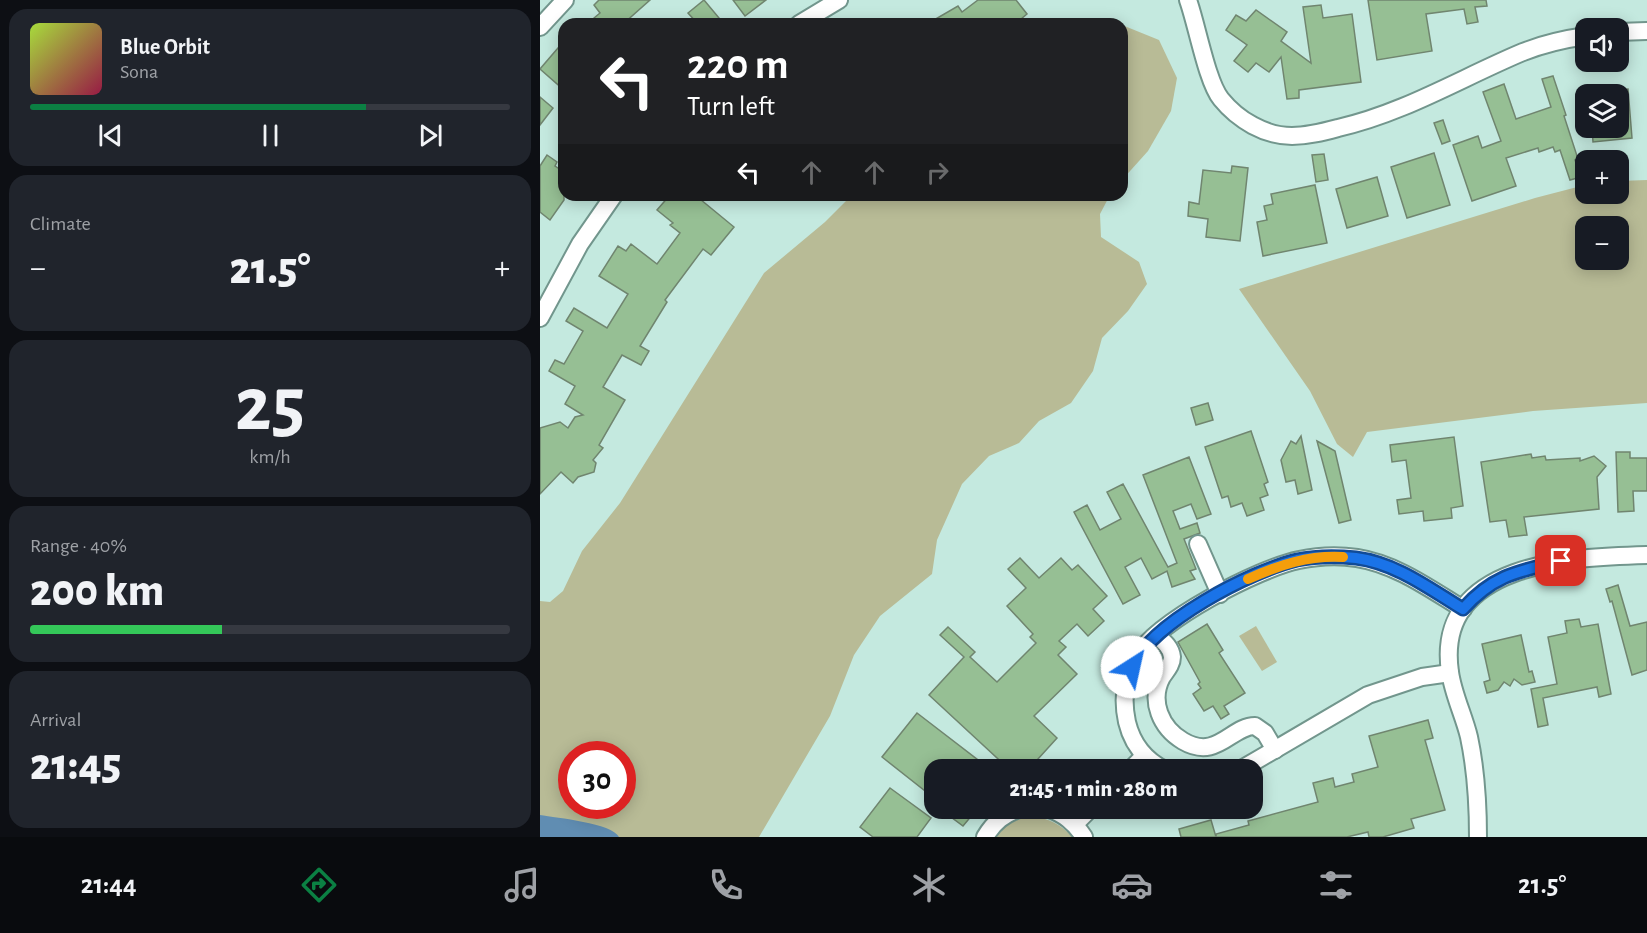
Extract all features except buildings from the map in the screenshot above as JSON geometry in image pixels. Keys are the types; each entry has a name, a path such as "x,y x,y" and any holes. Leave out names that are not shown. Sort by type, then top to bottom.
{"street":[{"path":"540,27 566,0"},
{"path":"809,18 839,0"},
{"path":"1188,0 1209,73 1220,98 1240,118 1264,131 1292,136 1319,133 1388,114 1527,51 1575,39"},
{"path":"1629,32 1647,31"},
{"path":"540,318 575,252 610,201"},
{"path":"1198,543 1220,594"},
{"path":"1478,837 1475,777 1468,737 1450,673 1449,649 1454,628 1463,609 1478,592 1498,578 1517,571 1561,561 1647,555"},
{"path":"1148,759 1144,756 1130,733 1124,706 1126,680 1137,655 1156,635 1182,616 1268,570 1297,560 1328,556 1358,558 1388,566 1463,609"},
{"path":"1156,635 1172,654 1172,661 1161,679 1157,694 1158,709 1163,724 1173,735 1186,743 1209,746 1231,738 1242,729 1255,726 1265,734 1275,750"},
{"path":"1259,759 1368,695 1404,682 1450,673"},
{"path":"1141,759 1144,756"},
{"path":"985,837 992,825 1000,819"},
{"path":"1066,819 1079,831"}],"green space":[{"path":"1128,27 1159,40 1177,78 1171,111 1148,151 1128,173"},
{"path":"1647,180 1647,403 1533,411 1367,432 1353,457 1337,444 1310,391 1239,289 1575,188 1575,204 1629,204 1629,181"},
{"path":"846,201 1107,201 1100,214 1101,237 1139,262 1147,284 1128,311 1102,338 1093,371 1071,403 1039,421 1019,443 989,456 962,484 937,540 932,574 880,616 854,655 830,716 759,837 540,837 540,601 550,602 563,591 582,551 620,503 764,273 825,222"},
{"path":"1256,626 1277,662 1262,671 1239,636"},
{"path":"1021,819 1044,819 1064,829 1073,837 995,837 1012,823"}],"water":[{"path":"540,815 606,828 619,837 540,837"}],"slow traffic":[{"path":"1248,579 1297,560 1328,556 1343,557"}],"route":[{"path":"1132,667 1137,655 1156,635 1182,616 1238,584 1297,560 1328,556 1358,558 1388,566 1463,609 1478,592 1498,578 1517,571 1561,561"}]}
